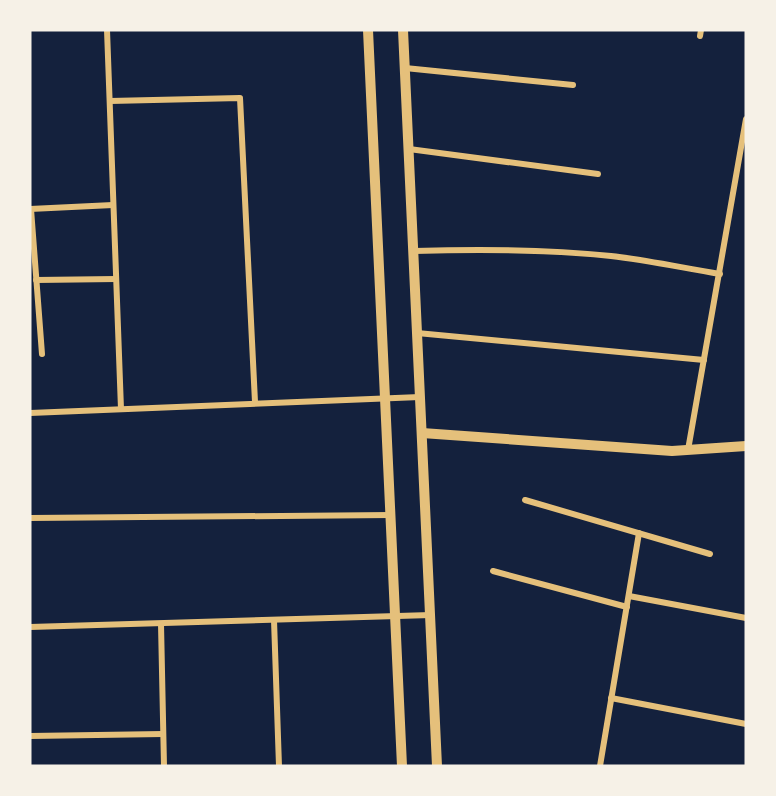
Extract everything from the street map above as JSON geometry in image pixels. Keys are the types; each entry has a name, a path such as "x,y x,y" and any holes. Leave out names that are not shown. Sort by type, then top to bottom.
{"street":[{"path":"107,30 121,409"},
{"path":"368,30 402,766"},
{"path":"403,30 437,766"},
{"path":"405,68 573,84"},
{"path":"110,101 240,98 255,402"},
{"path":"688,450 746,119"},
{"path":"409,149 598,174"},
{"path":"42,354 30,209 113,205"},
{"path":"414,251 493,249 564,252 612,256 720,274"},
{"path":"36,280 116,279"},
{"path":"417,333 704,360"},
{"path":"30,413 420,397"},
{"path":"422,432 660,450 746,446"},
{"path":"525,501 710,554"},
{"path":"30,518 391,515"},
{"path":"600,766 639,533"},
{"path":"493,571 627,607"},
{"path":"629,596 746,618"},
{"path":"30,627 430,615"},
{"path":"274,620 279,766"},
{"path":"161,624 164,766"},
{"path":"611,698 746,724"},
{"path":"30,736 163,734"}]}
